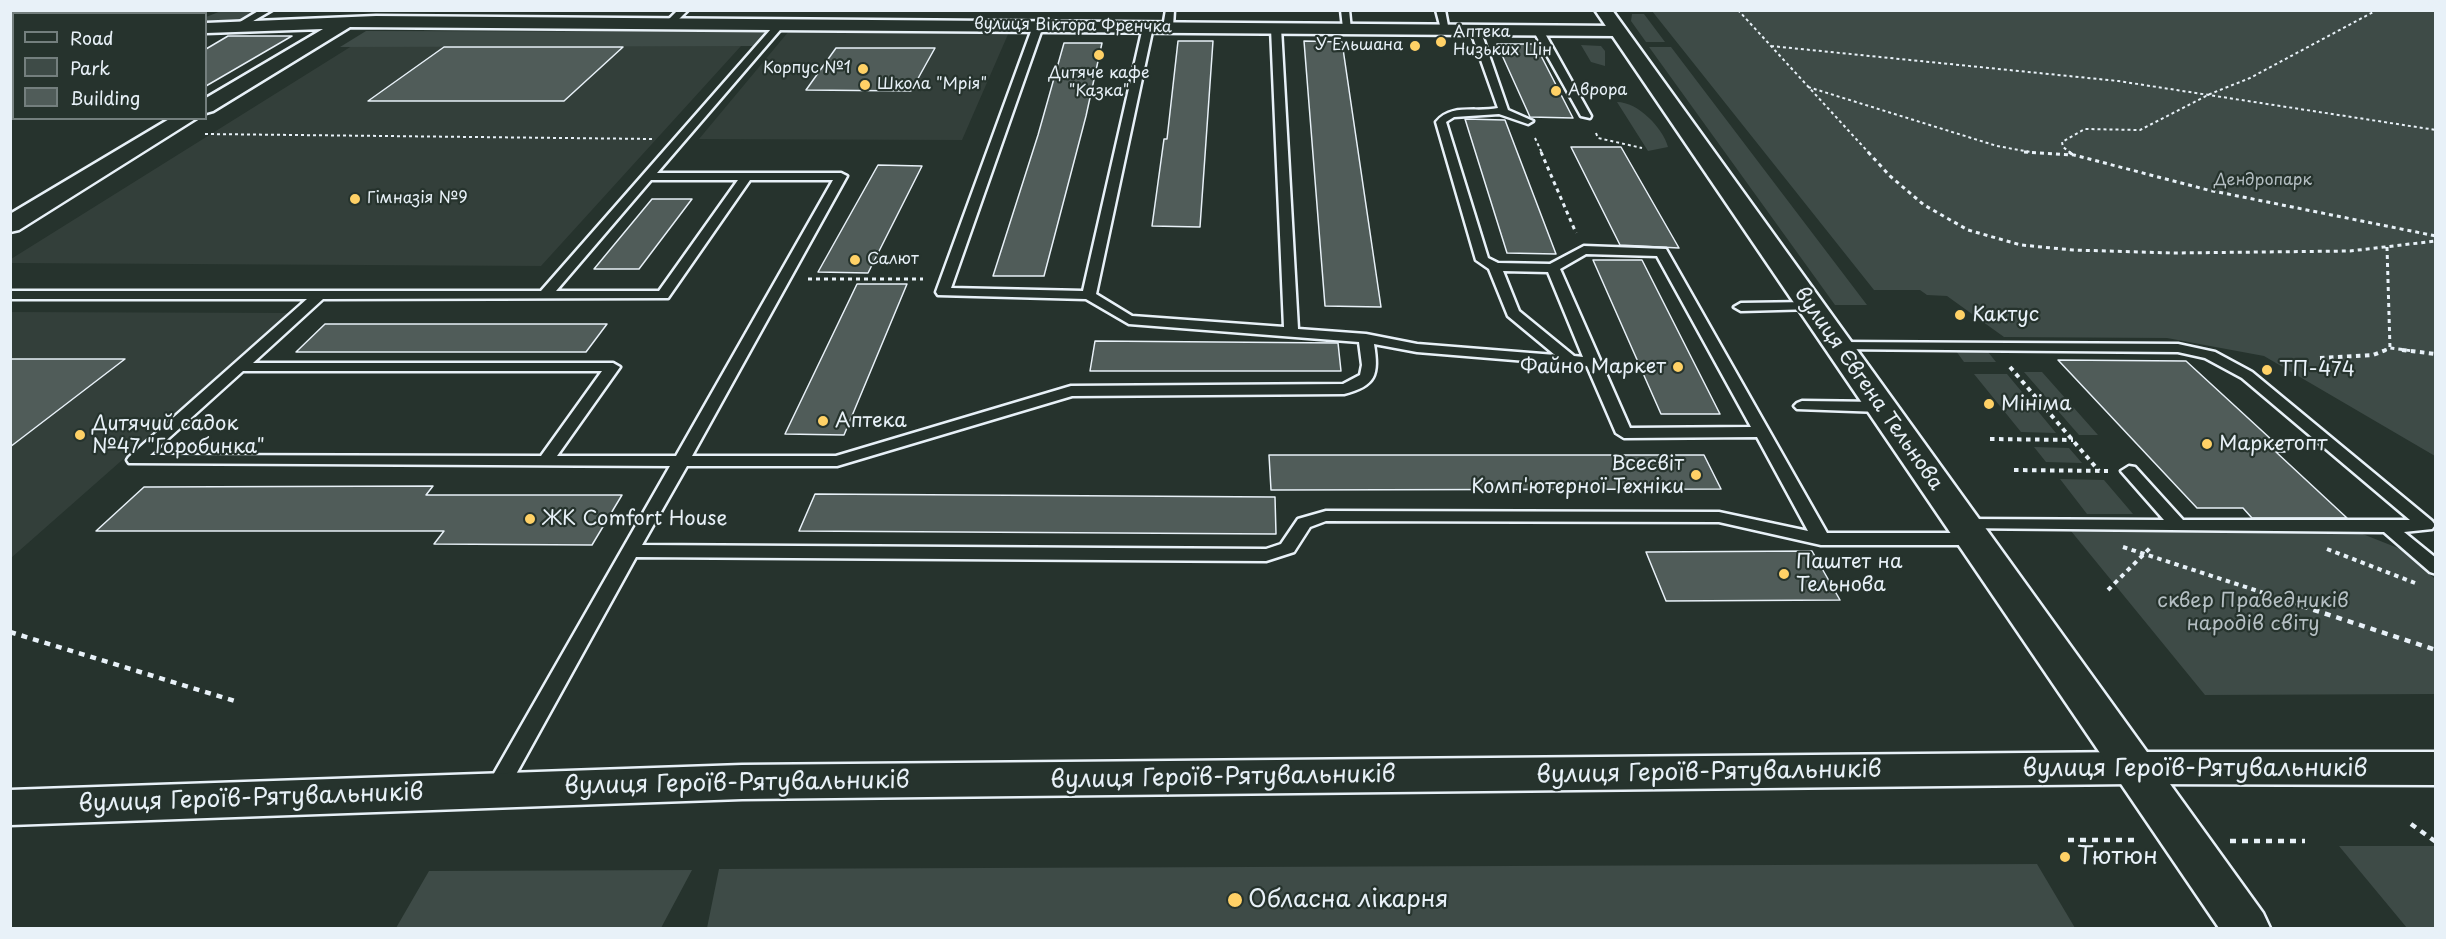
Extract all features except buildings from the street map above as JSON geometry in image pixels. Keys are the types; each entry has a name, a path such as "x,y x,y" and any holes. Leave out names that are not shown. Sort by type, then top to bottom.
{"main road":[{"path":"207,106 366,10"},
{"name":"вулиця Віктора Френчка","path":"207,28 348,22 678,16 781,23 1148,27 1169,19 1276,28 1346,19 1446,29 1538,30 1610,21"},
{"name":"вулиця Євгена Тельнова","path":"1610,21 2246,928"},
{"path":"10,225 194,126"},
{"name":"вулиця Героїв-Рятувальників","path":"10,808 742,782 2133,768 2436,769"}],"lane":[{"path":"240,25 268,10"},
{"path":"1440,10 1446,29"},
{"path":"545,295 781,23"},
{"path":"1038,26 943,292 1089,295 1129,320 1366,338 1417,348 1593,362"},
{"path":"1089,295 1148,27"},
{"path":"1276,28 1291,333"},
{"path":"1475,29 1505,106 1501,111"},
{"path":"1538,30 1586,116"},
{"path":"1528,121 1501,111 1453,114 1446,116 1441,122 1482,260 1495,267 1553,268 1584,250 1661,252 1821,539"},
{"path":"10,295 663,295 747,176"},
{"path":"496,790 841,176 648,177"},
{"path":"1495,267 1513,313 1570,360"},
{"path":"1553,268 1624,433 1762,432"},
{"path":"320,295 135,460 837,460 1071,391 1344,389 1358,385 1367,379 1370,371 1366,338"},
{"path":"1742,307 1810,306"},
{"path":"631,551 1266,555 1287,551 1293,545 1300,523 1326,516 1719,517 1821,539 2178,525 2426,525 2247,375 2210,356 2178,348 1838,346"},
{"path":"239,367 613,367 546,460"},
{"path":"1802,406 1881,407"},
{"path":"2129,471 2178,525"},
{"path":"2388,526 2436,568"}],"path":[{"path":"2074,155 2063,147 2062,142 2085,129 2140,130 2210,94 2250,78 2377,10"},
{"path":"1738,11 1890,176 1924,205 1968,230 2010,242 2073,250 2174,253 2350,251 2436,241"},
{"path":"1770,46 2118,81 2436,130"},
{"path":"1807,87 1997,146 2030,153 2074,155 2208,190 2436,236"},
{"path":"1586,116 1598,138 1642,148"},
{"path":"1528,121 1584,250"},
{"path":"194,126 681,138"},
{"path":"2387,247 2390,348"},
{"path":"783,279 948,279"},
{"path":"1992,347 2099,471"},
{"path":"2320,358 2373,355 2390,348 2436,354"},
{"path":"1990,440 2073,440"},
{"path":"2014,470 2129,471"},
{"path":"2108,590 2141,554 2178,525"},
{"path":"2120,546 2436,650"},
{"path":"2318,546 2425,587"},
{"path":"10,632 238,702"},
{"path":"2411,824 2436,842"}],"shaded area":[{"name":"Школа \"Мрія\"","path":"789,31 1009,32 962,140 699,139"},
{"name":"Гімназія №9","path":"371,34 751,35 541,266 11,263 11,259"},
{"name":"Дитячий садок №47 \"Горобинка\"","path":"11,312 289,313 11,558"}],"green space":[{"path":"221,11 255,11 241,21 207,25 207,17"},
{"name":"Дендропарк","path":"1652,11 2435,11 2435,456 2264,356 2167,338 2004,337 1947,296 1927,295 1920,290 1874,290"},
{"path":"1632,14 1644,14 1665,42 1646,42 1631,21"},
{"path":"366,31 782,32 766,46 340,47"},
{"path":"1581,45 1601,46 1605,51 1605,66 1591,62"},
{"path":"1649,47 1671,47 1867,305 1835,305"},
{"path":"1617,102 1633,106 1648,117 1661,132 1668,147 1648,151"},
{"path":"1956,351 1988,352 1996,362 1964,362"},
{"path":"2024,372 2042,372 2098,435 2079,435"},
{"path":"1974,374 2007,374 2056,433 2021,432"},
{"path":"2034,447 2069,448 2082,463 2046,462"},
{"path":"2060,479 2104,480 2133,514 2087,514"},
{"name":"сквер Праведників народів світу","path":"2071,531 2355,531 2403,550 2435,579 2435,694 2205,695"},
{"path":"2339,846 2435,846 2435,928 2407,928"},
{"name":"Обласна лікарня","path":"2037,864 2075,928 707,928 719,869"},
{"path":"692,870 661,928 396,928 429,871"}],"place":[{"name":"Аптека Низьких Цін","path":"1441,42"},
{"name":"У Ельшана","path":"1415,46"},
{"name":"Дитяче кафе \"Казка\"","path":"1099,55"},
{"name":"Корпус №1","path":"863,69"},
{"name":"Школа \"Мрія\"","path":"865,85"},
{"name":"Аврора","path":"1556,91"},
{"name":"Гімназія №9","path":"355,199"},
{"name":"Салют","path":"855,260"},
{"name":"Кактус","path":"1960,315"},
{"name":"Файно Маркет","path":"1678,367"},
{"name":"ТП-474","path":"2267,370"},
{"name":"Мініма","path":"1989,404"},
{"name":"Аптека","path":"823,421"},
{"name":"Дитячий садок №47 \"Горобинка\"","path":"80,435"},
{"name":"Маркетопт","path":"2207,444"},
{"name":"Всесвіт Комп'ютерної Техніки","path":"1696,475"},
{"name":"ЖК Comfort House","path":"530,519"},
{"name":"Паштет на Тельнова","path":"1784,574"},
{"name":"Тютюн","path":"2065,857"},
{"name":"Обласна лікарня","path":"1235,900"}]}
